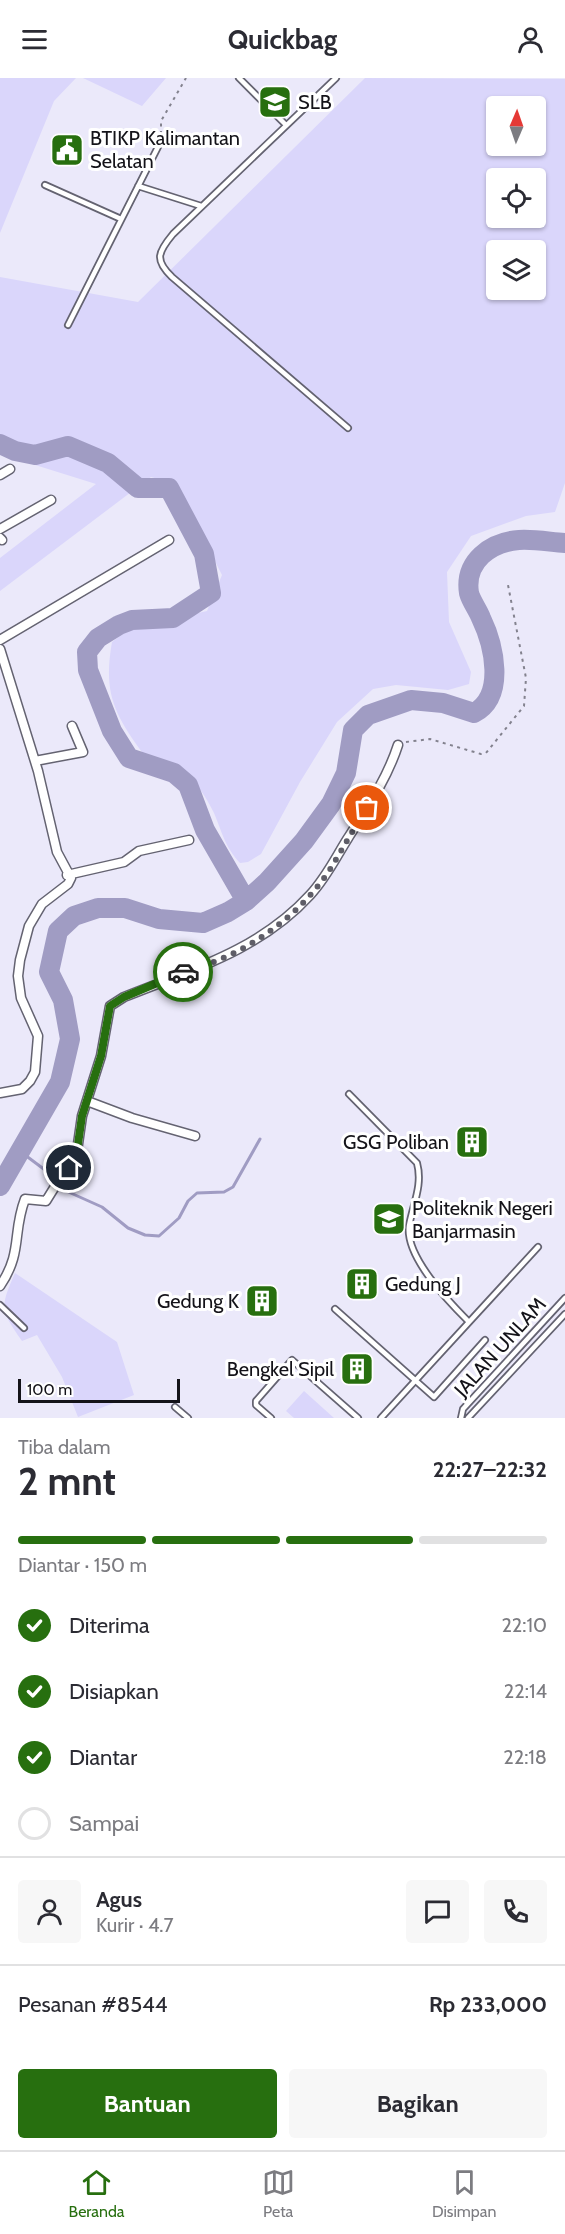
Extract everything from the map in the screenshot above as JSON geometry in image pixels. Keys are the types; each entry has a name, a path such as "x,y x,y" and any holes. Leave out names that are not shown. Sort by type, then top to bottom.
{"street":[{"path":"0,475 10,469"},
{"path":"0,528 51,500"},
{"path":"0,639 169,540"},
{"path":"0,649 35,761 57,852 67,875 71,878 68,884 42,904 29,926 20,960 18,976 21,998 38,1036 35,1072 22,1089 0,1093"},
{"path":"35,761 83,752 72,726"},
{"path":"0,1286 12,1268 20,1210 25,1199 46,1201 63,1179 77,1151 112,1003 248,946 286,919 311,894 331,867 386,777 398,745"},
{"path":"67,875 124,862 139,850 189,840"},
{"path":"87,1101 132,1118 195,1136"}],"lane":[{"path":"239,78 286,125"},
{"path":"336,78 201,206 158,254 163,269 348,428"},
{"path":"68,325 161,141"},
{"path":"45,185 121,219"},
{"path":"138,186 201,206"},
{"path":"349,1094 417,1163 420,1175 409,1238 433,1282 469,1322"},
{"path":"381,1418 538,1247"},
{"name":"JALAN UNLAM","path":"461,1418 463,1409 565,1298"},
{"path":"0,1305 24,1328"},
{"path":"335,1309 434,1397 485,1340"},
{"name":"JALAN UNLAM","path":"468,1418 565,1314"},
{"path":"271,1418 256,1405 256,1401 292,1360 358,1418"},
{"path":"175,1407 188,1418"}],"path":[{"path":"161,141 161,121 186,78"},
{"path":"398,745 415,739 430,739 481,754 486,753 524,706 526,678 508,585"}],"shaded area":[{"path":"0,78 76,78 54,101 0,233"},
{"path":"83,78 166,78 142,106"},
{"path":"365,78 565,79 565,483 555,512 526,516 471,536 447,572 449,622 471,672 469,684 448,690 396,685 373,689 337,722 300,782 261,854 248,862 240,863 231,851 208,801 194,783 168,763 144,755 118,715 110,689 112,642 130,628 207,611 222,575 176,484 151,477 0,591 0,558 96,484 0,454 0,277 138,302"},
{"path":"15,1273 117,1342 134,1395 78,1417 62,1377 37,1335 22,1341 6,1315 5,1301"},
{"path":"304,1391 334,1418 294,1418 286,1411"}],"waterway":[{"path":"0,444 15,451 35,455 68,446 108,463 138,488 169,488 204,554 211,593 173,618 132,620 98,638 87,652 88,670 112,731 129,758 174,773 188,785 205,830 246,901"},
{"path":"0,1186 60,1082 70,1039 63,1000 49,972 58,931 74,916 98,908 125,908 159,919 203,923 246,901 267,882 304,841 331,804 346,773 353,730 368,715 411,700 443,703 474,713 484,705 494,683 493,655 486,629 469,593 471,572 482,555 499,545 519,540 565,543"},
{"path":"21,1152 57,1179 64,1190 102,1207 128,1228 145,1235 159,1236 179,1218 188,1201 197,1193 224,1192 233,1187 260,1139"}],"way so far":[{"path":"183,972 196,969 248,946 286,919 311,894 331,867 367,808"}],"place":[{"name":"SLB","path":"275,102"},
{"name":"BTIKP Kalimantan Selatan","path":"67,150"},
{"name":"GSG Poliban","path":"472,1142"},
{"name":"Politeknik Negeri Banjarmasin","path":"389,1219"},
{"name":"Gedung J","path":"362,1284"},
{"name":"Gedung K","path":"262,1301"},
{"name":"Bengkel Sipil","path":"357,1369"}],"route":[{"path":"69,1168 77,1151 82,1116 101,1056 110,1006 124,997 183,972"}]}
